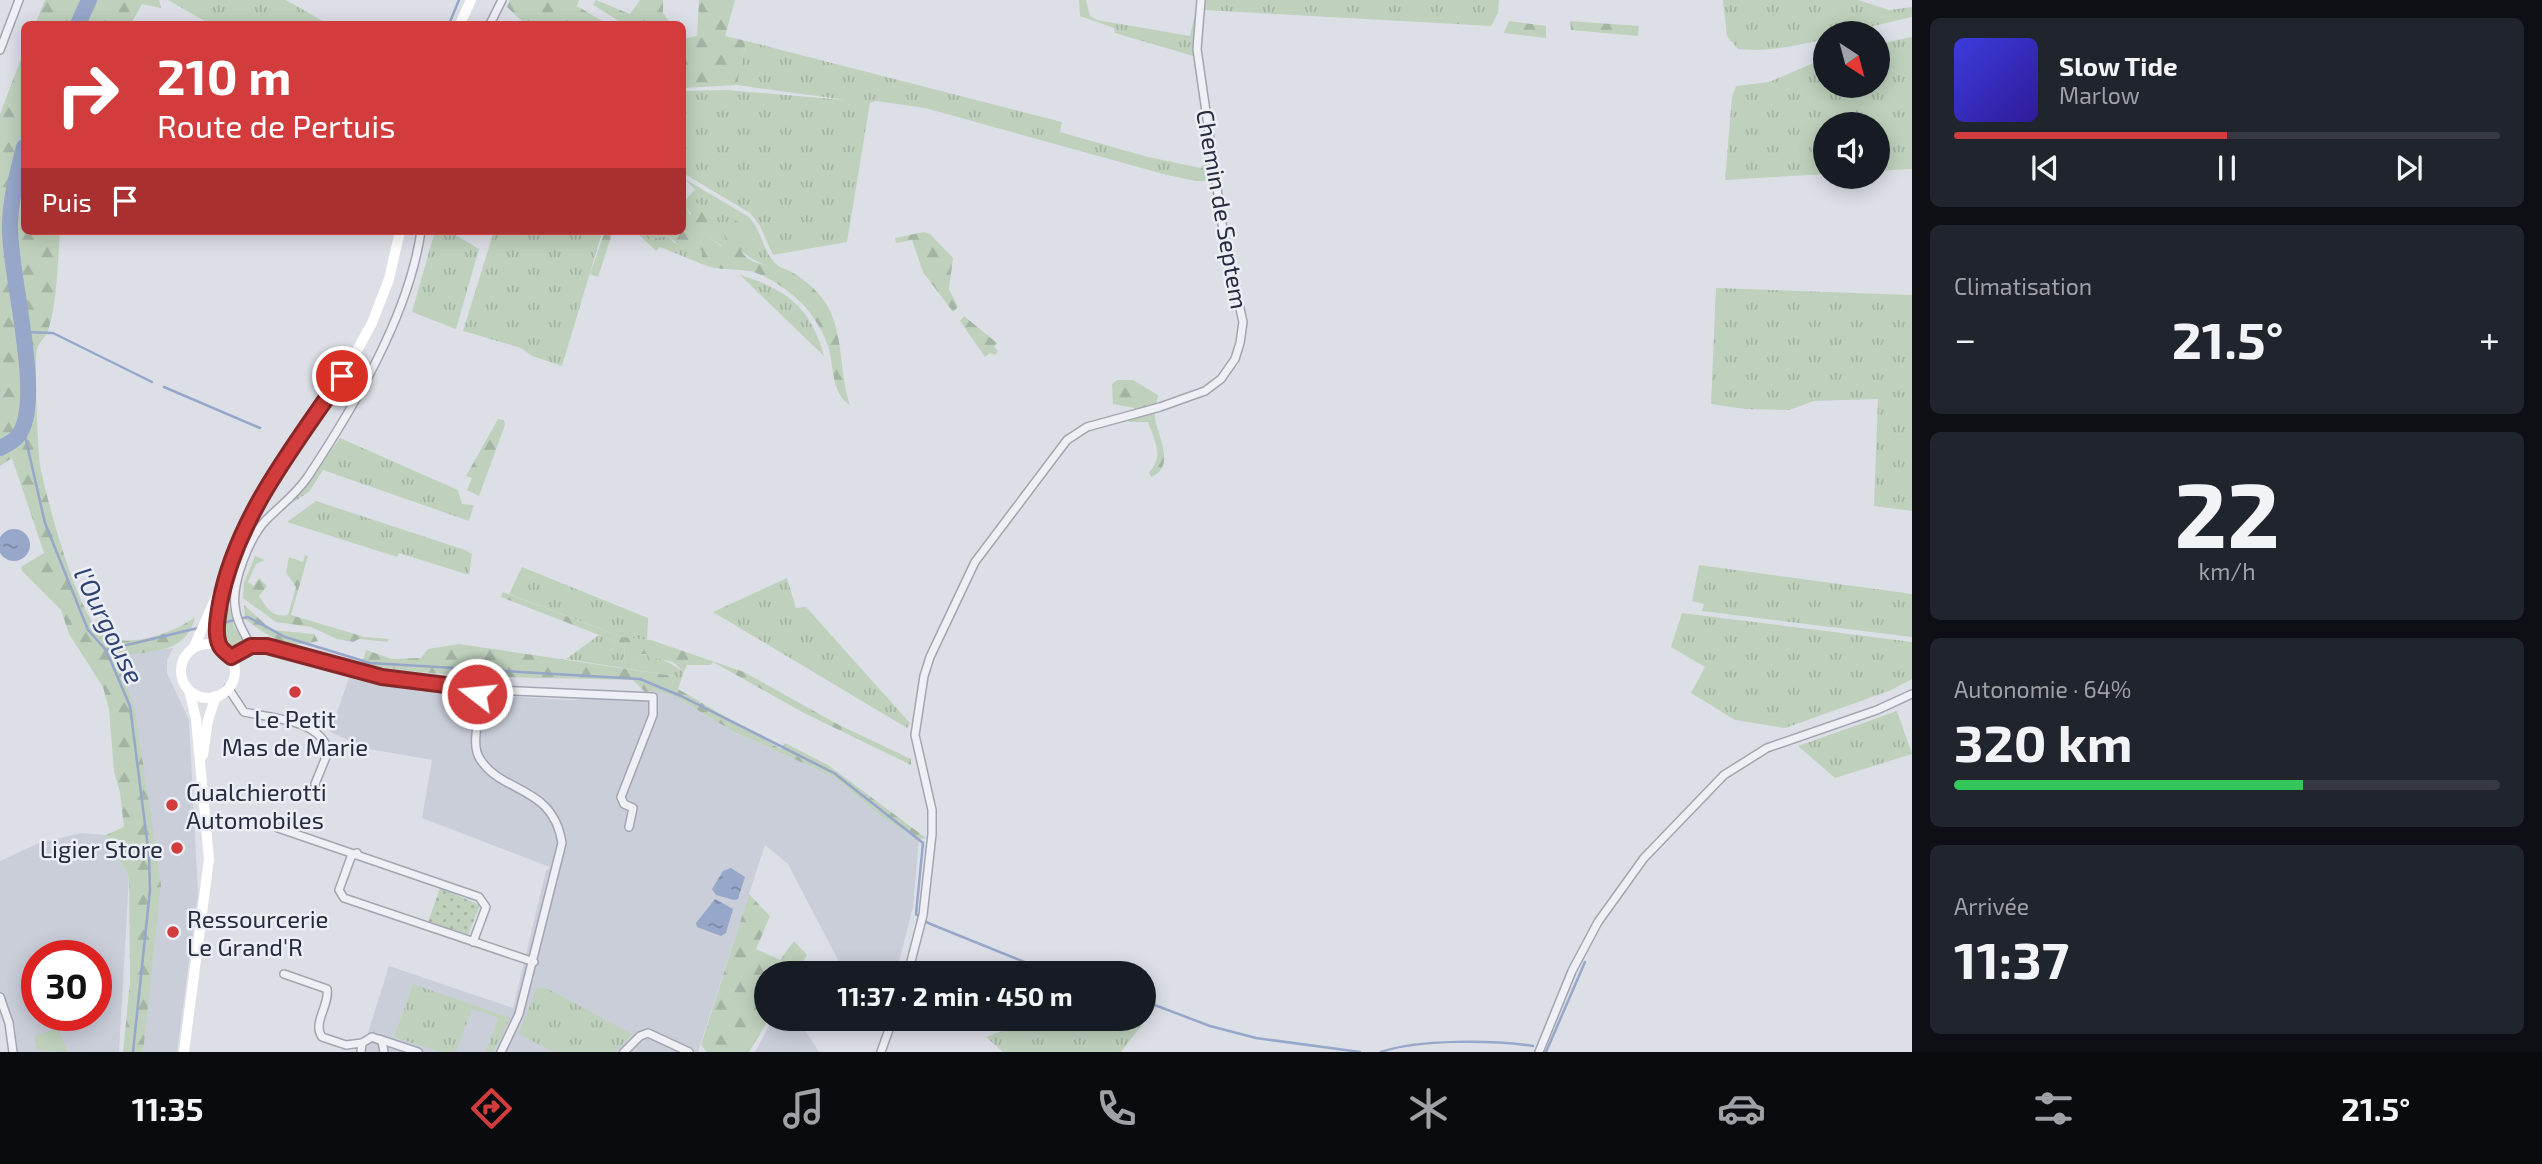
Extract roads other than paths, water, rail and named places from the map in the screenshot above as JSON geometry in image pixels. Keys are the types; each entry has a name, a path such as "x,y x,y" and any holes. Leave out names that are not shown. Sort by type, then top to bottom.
{"main road":[{"path":"461,21 471,0"},
{"path":"194,647 263,494 342,376 372,323 389,279 399,235"},
{"path":"220,647 217,621 223,585"},
{"path":"184,1052 208,877 208,847 195,719 181,667 188,652 203,644 220,647 231,657 234,677 228,688 216,696 202,697 189,690"},
{"path":"201,774 208,720 216,696"}],"street":[{"path":"0,50 19,0"},
{"path":"492,21 502,0"},
{"name":"Chemin de Septem","path":"911,961 923,915 932,834 932,810 917,749 915,722 930,657 975,562 1068,440 1087,427 1160,407 1205,391 1221,379 1235,359 1240,343 1243,322 1224,237 1198,49 1201,0"},
{"path":"251,646 237,618 234,601 252,544 265,521 293,496 307,478 381,349 408,293 420,235"},
{"path":"231,657 251,646 280,649 382,677 470,688 653,697 656,707 621,797 624,804 633,808 629,827"},
{"path":"228,688 244,712 309,728 322,736 328,752 315,784"},
{"path":"470,688 479,699 476,749 479,759 493,771 536,797 552,817 561,839 561,856 534,962 519,1014 501,1052"},
{"path":"1539,1052 1572,971 1598,922 1644,858 1724,775 1768,748 1877,710 1912,694"},
{"path":"278,828 357,853 484,900 486,907 473,942"},
{"path":"357,853 351,857 340,890 342,897 534,962"},
{"path":"284,974 327,989 328,995 318,1028 322,1037 346,1045 362,1043 368,1038 379,1039 418,1052"},
{"path":"0,997 9,1023 13,1052"},
{"path":"881,1052 888,1031"},
{"path":"624,1052 640,1036 648,1033 689,1052"},
{"path":"379,1039 384,1052"},
{"path":"361,1052 362,1043"}],"water":[{"path":"20,530 26,533 29,539 26,557 14,561 2,557 -1,539 2,533"},
{"path":"731,868 745,877 738,899 734,900 716,895 712,889 723,871"},
{"path":"715,899 733,909 726,933 721,936 697,927 696,923"}],"waterway":[{"path":"79,21 89,0"},
{"path":"450,21 459,0"},
{"path":"0,448 18,436 26,419 28,394 10,222 21,160"},
{"path":"24,332 53,333 152,382"},
{"path":"164,387 260,428"},
{"name":"l'Ourgouse","path":"23,427 45,523 88,630 106,650 130,706 149,856 150,890 133,1052"},
{"path":"222,623 248,617 285,637 370,663 640,679 681,696 834,773 923,843 916,914 928,923 1022,961"},
{"path":"106,650 198,628"},
{"path":"1546,1052 1585,962"},
{"path":"1156,1006 1210,1026 1256,1038 1360,1052"},
{"path":"1381,1052 1415,1045 1456,1042 1533,1046"}],"place":[{"name":"Le Petit Mas de Marie","path":"295,692"},
{"name":"Gualchierotti Automobiles","path":"172,805"},
{"name":"Ligier Store","path":"177,848"},
{"name":"Ressourcerie Le Grand'R","path":"173,932"}]}
